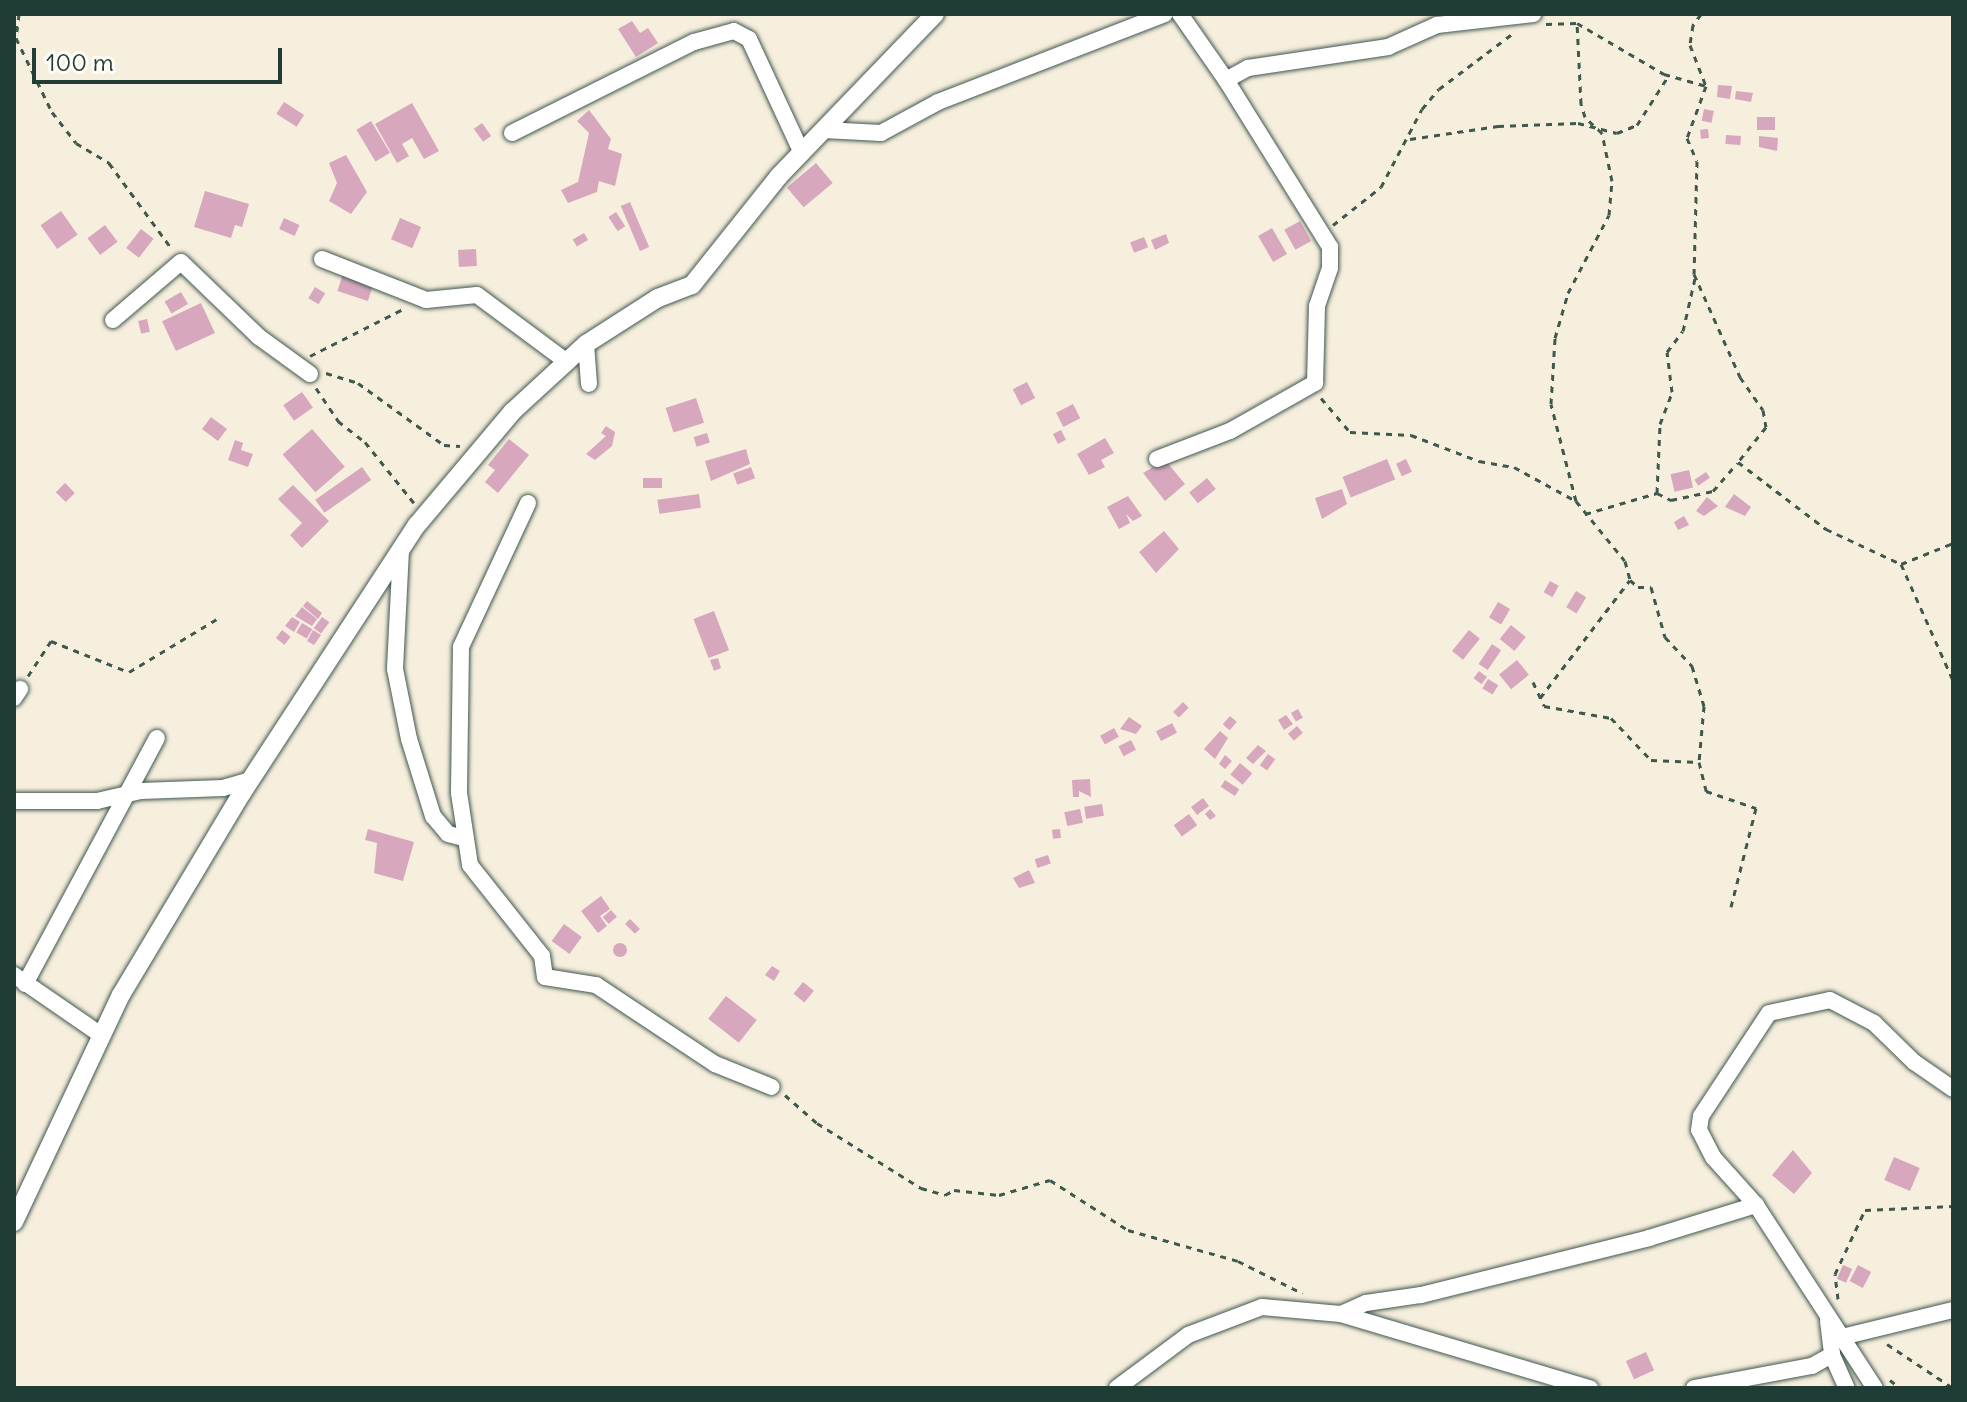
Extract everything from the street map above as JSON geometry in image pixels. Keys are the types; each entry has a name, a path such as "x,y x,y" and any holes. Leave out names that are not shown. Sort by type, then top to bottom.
{"street":[{"path":"14,1222 101,1035 251,780 417,525 480,447 586,344 658,298 692,285 802,153 935,14"},
{"path":"824,130 881,133 938,102 1165,14"},
{"path":"1157,459 1230,431 1315,383 1317,306 1330,268 1330,247 1226,80 1180,14"},
{"path":"1226,80 1248,68 1388,47 1437,25 1524,17"},
{"path":"512,133 694,42 734,31 749,39 802,153"},
{"path":"322,259 426,300 477,295 567,362"},
{"path":"113,320 181,262 259,337 303,369"},
{"path":"586,344 589,384"},
{"path":"528,503 461,647 457,698 464,838 470,865 503,900 542,956 545,977 596,985 715,1064 772,1087"},
{"path":"401,550 395,669 409,739 433,816 448,834 464,838"},
{"path":"101,1035 19,980 157,738"},
{"path":"14,801 97,801 123,795 223,788 251,780"},
{"path":"1875,1388 1842,1337 1833,1310 1756,1205 1713,1157 1699,1130 1701,1116 1769,1013 1830,1000 1874,1023 1914,1062 1953,1089"},
{"path":"1341,1314 1366,1303 1421,1295 1649,1238 1756,1205"},
{"path":"1117,1388 1188,1335 1262,1307 1341,1314 1590,1388"},
{"path":"1833,1310 1832,1355 1847,1388"},
{"path":"1842,1337 1953,1310"},
{"path":"1694,1388 1812,1366 1832,1355"}],"path":[{"path":"19,14 16,38 52,112 76,143 109,163 181,262"},
{"path":"1657,493 1660,424 1672,392 1667,352 1683,331 1695,278 1697,161 1687,138 1706,86 1690,45 1693,25 1701,14"},
{"path":"1321,233 1381,187 1410,139 1422,109 1439,89 1512,34 1524,17 1553,26 1577,23 1669,75 1706,86"},
{"path":"1577,23 1581,104 1585,117 1602,133 1612,181 1609,215 1560,315 1552,365 1551,404 1576,501 1625,561 1630,580"},
{"path":"1410,139 1498,126 1578,123 1602,133 1637,125 1669,75"},
{"path":"1585,514 1657,493 1671,500 1713,491 1766,427 1763,410 1740,377 1695,278"},
{"path":"303,369 361,326 426,300"},
{"path":"303,369 333,373 358,383 444,445 480,447"},
{"path":"303,369 338,421 365,442 414,503 417,525"},
{"path":"1315,383 1324,407 1350,432 1411,435 1479,461 1514,467 1576,501"},
{"path":"1738,462 1826,529 1901,564 1953,680"},
{"path":"1901,564 1953,543"},
{"path":"1540,698 1630,580"},
{"path":"1630,580 1651,587 1665,637 1692,666 1704,706 1699,762 1706,791 1756,808 1731,907"},
{"path":"17,693 51,641 129,672 220,617"},
{"path":"1533,682 1544,706 1611,718 1651,760 1699,762"},
{"path":"772,1087 817,1123 921,1188 945,1195 954,1190 999,1195 1050,1180 1128,1230 1238,1261 1307,1295"},
{"path":"1833,1310 1835,1274 1865,1210 1953,1206"},
{"path":"1867,1331 1953,1388"}],"building":[{"path":"632,21 640,33 648,28 658,43 636,57 618,29"},
{"path":"1718,85 1732,86 1730,99 1717,97"},
{"path":"1736,91 1753,93 1751,102 1735,99"},
{"path":"284,102 304,115 297,127 276,114"},
{"path":"412,103 439,151 424,159 412,138 402,144 409,156 397,163 375,124"},
{"path":"1704,109 1714,111 1712,123 1702,121"},
{"path":"589,110 611,139 608,149 622,154 615,186 599,181 597,192 568,203 561,190 578,182 589,133 577,121"},
{"path":"1757,117 1775,117 1775,130 1757,130"},
{"path":"371,121 390,153 375,161 356,130"},
{"path":"482,123 491,136 483,142 474,129"},
{"path":"1708,129 1709,138 1701,139 1700,130"},
{"path":"1726,135 1741,136 1740,145 1725,144"},
{"path":"1759,136 1778,138 1777,151 1759,147"},
{"path":"346,155 367,192 351,214 329,201 337,183 329,163"},
{"path":"816,163 833,183 804,207 787,187"},
{"path":"205,191 249,204 242,227 235,225 231,238 194,227"},
{"path":"630,202 649,247 640,251 621,206"},
{"path":"61,211 78,235 57,249 41,225"},
{"path":"616,212 625,226 618,231 608,217"},
{"path":"284,218 300,225 295,236 279,229"},
{"path":"400,218 421,227 412,248 391,239"},
{"path":"1300,221 1311,241 1295,250 1284,230"},
{"path":"105,225 118,242 100,255 87,238"},
{"path":"1272,228 1287,254 1273,262 1258,236"},
{"path":"141,229 154,239 139,258 126,248"},
{"path":"584,233 588,240 577,246 573,240"},
{"path":"1166,234 1169,243 1155,250 1151,240"},
{"path":"1144,237 1148,247 1134,253 1130,243"},
{"path":"476,249 477,266 459,267 458,250"},
{"path":"343,274 373,284 368,301 337,291"},
{"path":"315,287 325,293 319,304 308,298"},
{"path":"181,292 188,304 172,314 165,302"},
{"path":"201,303 215,333 176,351 162,321"},
{"path":"147,319 150,332 141,334 138,321"},
{"path":"1027,382 1035,398 1021,405 1013,389"},
{"path":"302,392 313,408 294,421 283,405"},
{"path":"696,398 704,423 674,433 666,408"},
{"path":"1073,404 1080,418 1063,427 1056,413"},
{"path":"211,417 227,429 218,441 202,429"},
{"path":"606,426 615,432 612,446 595,460 586,454 606,436 601,433"},
{"path":"312,429 345,467 315,492 283,455"},
{"path":"1061,430 1066,440 1058,444 1053,434"},
{"path":"707,433 710,443 697,447 694,437"},
{"path":"1105,438 1114,453 1101,460 1105,467 1089,475 1077,454"},
{"path":"509,439 529,455 498,493 485,482 495,470 488,465"},
{"path":"235,440 243,443 241,450 253,454 248,467 228,460"},
{"path":"746,449 750,464 711,481 705,461"},
{"path":"1387,459 1395,479 1351,497 1342,477"},
{"path":"1406,459 1412,472 1402,476 1396,464"},
{"path":"1165,460 1185,484 1165,501 1143,473"},
{"path":"362,467 371,480 324,513 315,500"},
{"path":"751,467 755,478 737,485 733,473"},
{"path":"1689,470 1693,488 1675,492 1670,474"},
{"path":"1706,472 1710,478 1698,486 1694,480"},
{"path":"643,478 662,478 662,488 643,488"},
{"path":"1207,478 1216,489 1198,503 1189,492"},
{"path":"65,483 75,493 66,502 56,492"},
{"path":"293,485 329,521 302,548 290,535 302,523 278,499"},
{"path":"1342,489 1347,504 1322,519 1315,498"},
{"path":"699,494 701,508 659,514 657,500"},
{"path":"1734,494 1751,507 1745,516 1725,507"},
{"path":"1128,496 1142,516 1133,521 1126,514 1130,523 1119,529 1107,507"},
{"path":"1707,497 1718,506 1704,516 1696,511"},
{"path":"1684,516 1689,525 1678,530 1674,522"},
{"path":"1164,531 1179,549 1156,573 1139,552"},
{"path":"1550,581 1559,586 1552,597 1544,592"},
{"path":"1576,591 1586,597 1577,613 1566,607"},
{"path":"307,601 322,613 318,619 303,606"},
{"path":"1498,602 1510,609 1501,625 1489,618"},
{"path":"302,607 317,619 312,626 295,616"},
{"path":"714,611 729,650 709,658 693,619"},
{"path":"292,617 300,622 294,632 285,626"},
{"path":"322,617 329,622 321,634 314,628"},
{"path":"302,623 312,629 307,639 296,632"},
{"path":"1511,625 1526,637 1514,651 1500,639"},
{"path":"282,630 291,637 285,645 276,638"},
{"path":"313,630 321,635 314,645 307,641"},
{"path":"1469,630 1480,639 1463,660 1452,651"},
{"path":"1492,644 1501,650 1488,670 1479,664"},
{"path":"718,658 721,668 714,671 710,660"},
{"path":"1517,660 1529,675 1511,689 1499,674"},
{"path":"1479,671 1487,677 1482,684 1474,678"},
{"path":"1488,679 1498,685 1493,695 1482,688"},
{"path":"1183,702 1189,708 1179,718 1173,712"},
{"path":"1298,709 1303,718 1296,722 1291,713"},
{"path":"1286,715 1293,724 1284,730 1278,720"},
{"path":"1230,716 1237,722 1230,730 1223,724"},
{"path":"1129,717 1142,726 1136,734 1120,729"},
{"path":"1172,723 1177,733 1161,741 1156,731"},
{"path":"1297,726 1303,733 1294,741 1288,734"},
{"path":"1114,728 1119,737 1105,745 1100,736"},
{"path":"1220,731 1228,738 1215,759 1204,749"},
{"path":"1131,740 1136,750 1124,756 1119,746"},
{"path":"1258,745 1266,751 1253,764 1246,758"},
{"path":"1268,754 1275,759 1267,771 1260,765"},
{"path":"1225,755 1232,761 1225,769 1219,764"},
{"path":"1240,763 1252,773 1243,785 1230,774"},
{"path":"1090,779 1091,797 1079,791 1079,797 1073,797 1072,780"},
{"path":"1225,780 1239,789 1235,796 1221,787"},
{"path":"1203,798 1209,806 1197,815 1191,807"},
{"path":"1102,804 1104,816 1086,819 1084,807"},
{"path":"1080,809 1083,823 1067,826 1064,812"},
{"path":"1210,809 1216,816 1210,820 1205,814"},
{"path":"1189,814 1197,825 1182,836 1174,825"},
{"path":"368,829 414,842 403,881 374,873 377,843 365,840"},
{"path":"1060,829 1061,838 1053,839 1052,830"},
{"path":"1048,855 1051,864 1037,868 1035,859"},
{"path":"1029,870 1035,883 1019,888 1013,878"},
{"path":"601,896 610,909 600,916 607,926 598,933 581,911"},
{"path":"611,910 617,917 609,924 603,917"},
{"path":"630,919 640,929 635,934 625,924"},
{"path":"564,924 582,937 569,954 552,941"},
{"path":"620,943 627,950 620,957 613,950"},
{"path":"772,966 780,971 774,981 765,975"},
{"path":"803,982 814,991 804,1002 794,994"},
{"path":"726,996 757,1020 739,1043 708,1019"},
{"path":"1793,1150 1812,1173 1794,1194 1772,1175"},
{"path":"1894,1157 1920,1168 1910,1191 1884,1180"},
{"path":"1843,1265 1852,1269 1846,1283 1837,1279"},
{"path":"1858,1265 1871,1272 1863,1288 1850,1281"},
{"path":"1646,1352 1654,1370 1634,1379 1626,1361"}]}
